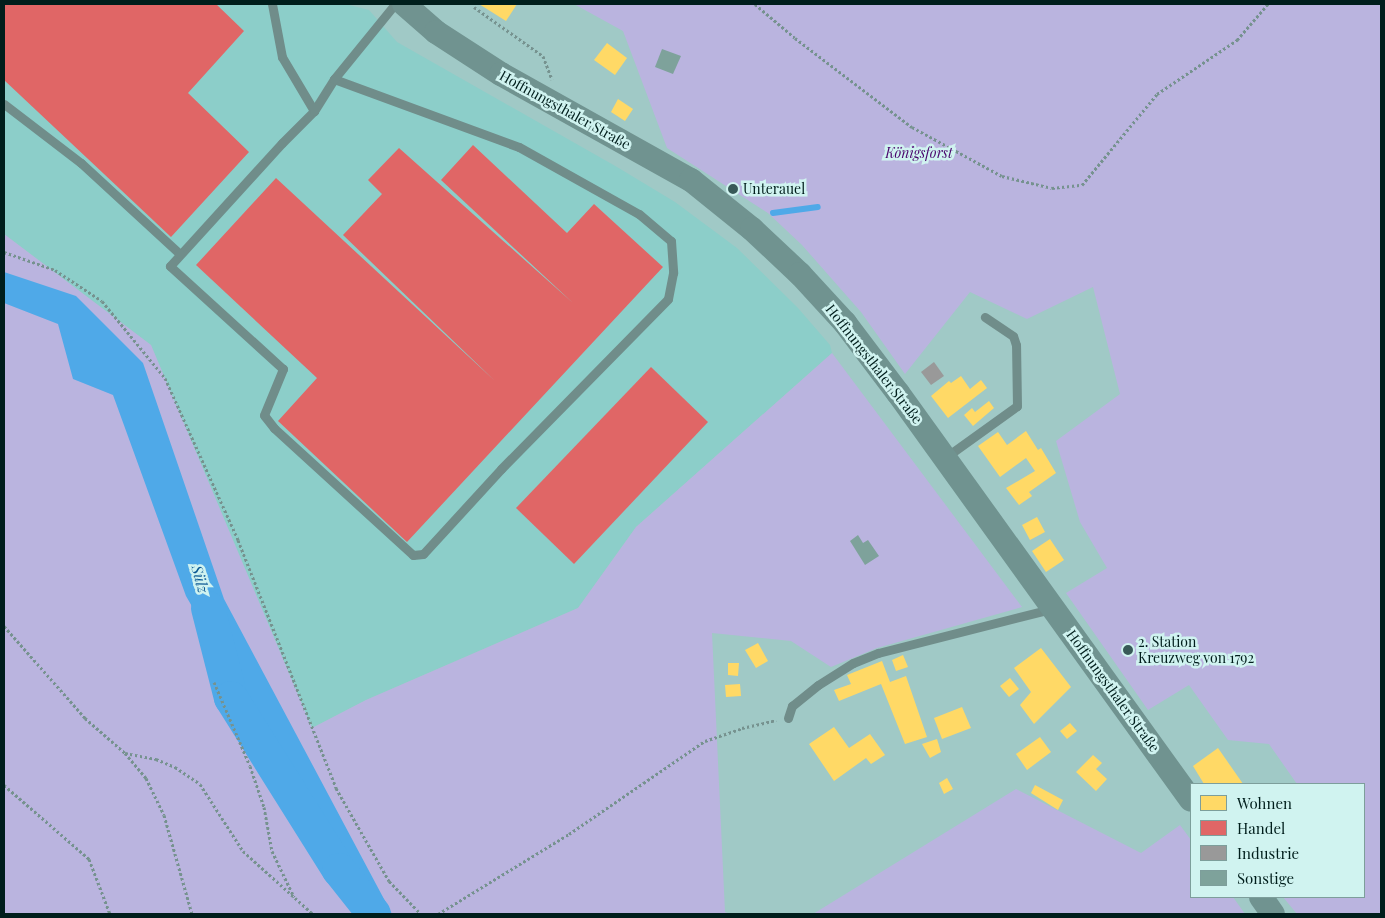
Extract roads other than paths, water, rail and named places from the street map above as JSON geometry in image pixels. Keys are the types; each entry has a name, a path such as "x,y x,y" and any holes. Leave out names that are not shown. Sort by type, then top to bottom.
{"main road":[{"name":"Hoffnungsthaler Straße","path":"404,4 436,32 477,59 691,180 776,252 846,323 1190,799"},
{"path":"1262,898 1273,914"}],"lane":[{"path":"272,4 282,57 314,111"},
{"path":"334,79 519,147 639,214 671,241 673,273 668,299 501,469 423,554 413,555 274,428 264,415 283,369 170,266 282,142 314,111 334,79 395,4"},
{"path":"4,104 81,163 180,254"},
{"path":"945,458 1017,406 1016,345 1013,336 985,316"},
{"path":"788,718 792,706 818,685 853,663 878,653 1053,608"}],"water":[{"path":"4,272 76,296 143,363 224,599 392,914 362,914 263,730 186,596 113,395 73,379 58,324 4,303"}],"waterway":[{"path":"773,213 818,207"},
{"name":"Sülz","path":"208,608 231,698 339,870 374,914"}],"place":[{"name":"Unterauel","path":"733,189"},
{"name":"2. Station Kreuzweg von 1792","path":"1128,650"}],"park label":[{"name":"Königsforst","path":"919,153"}]}
